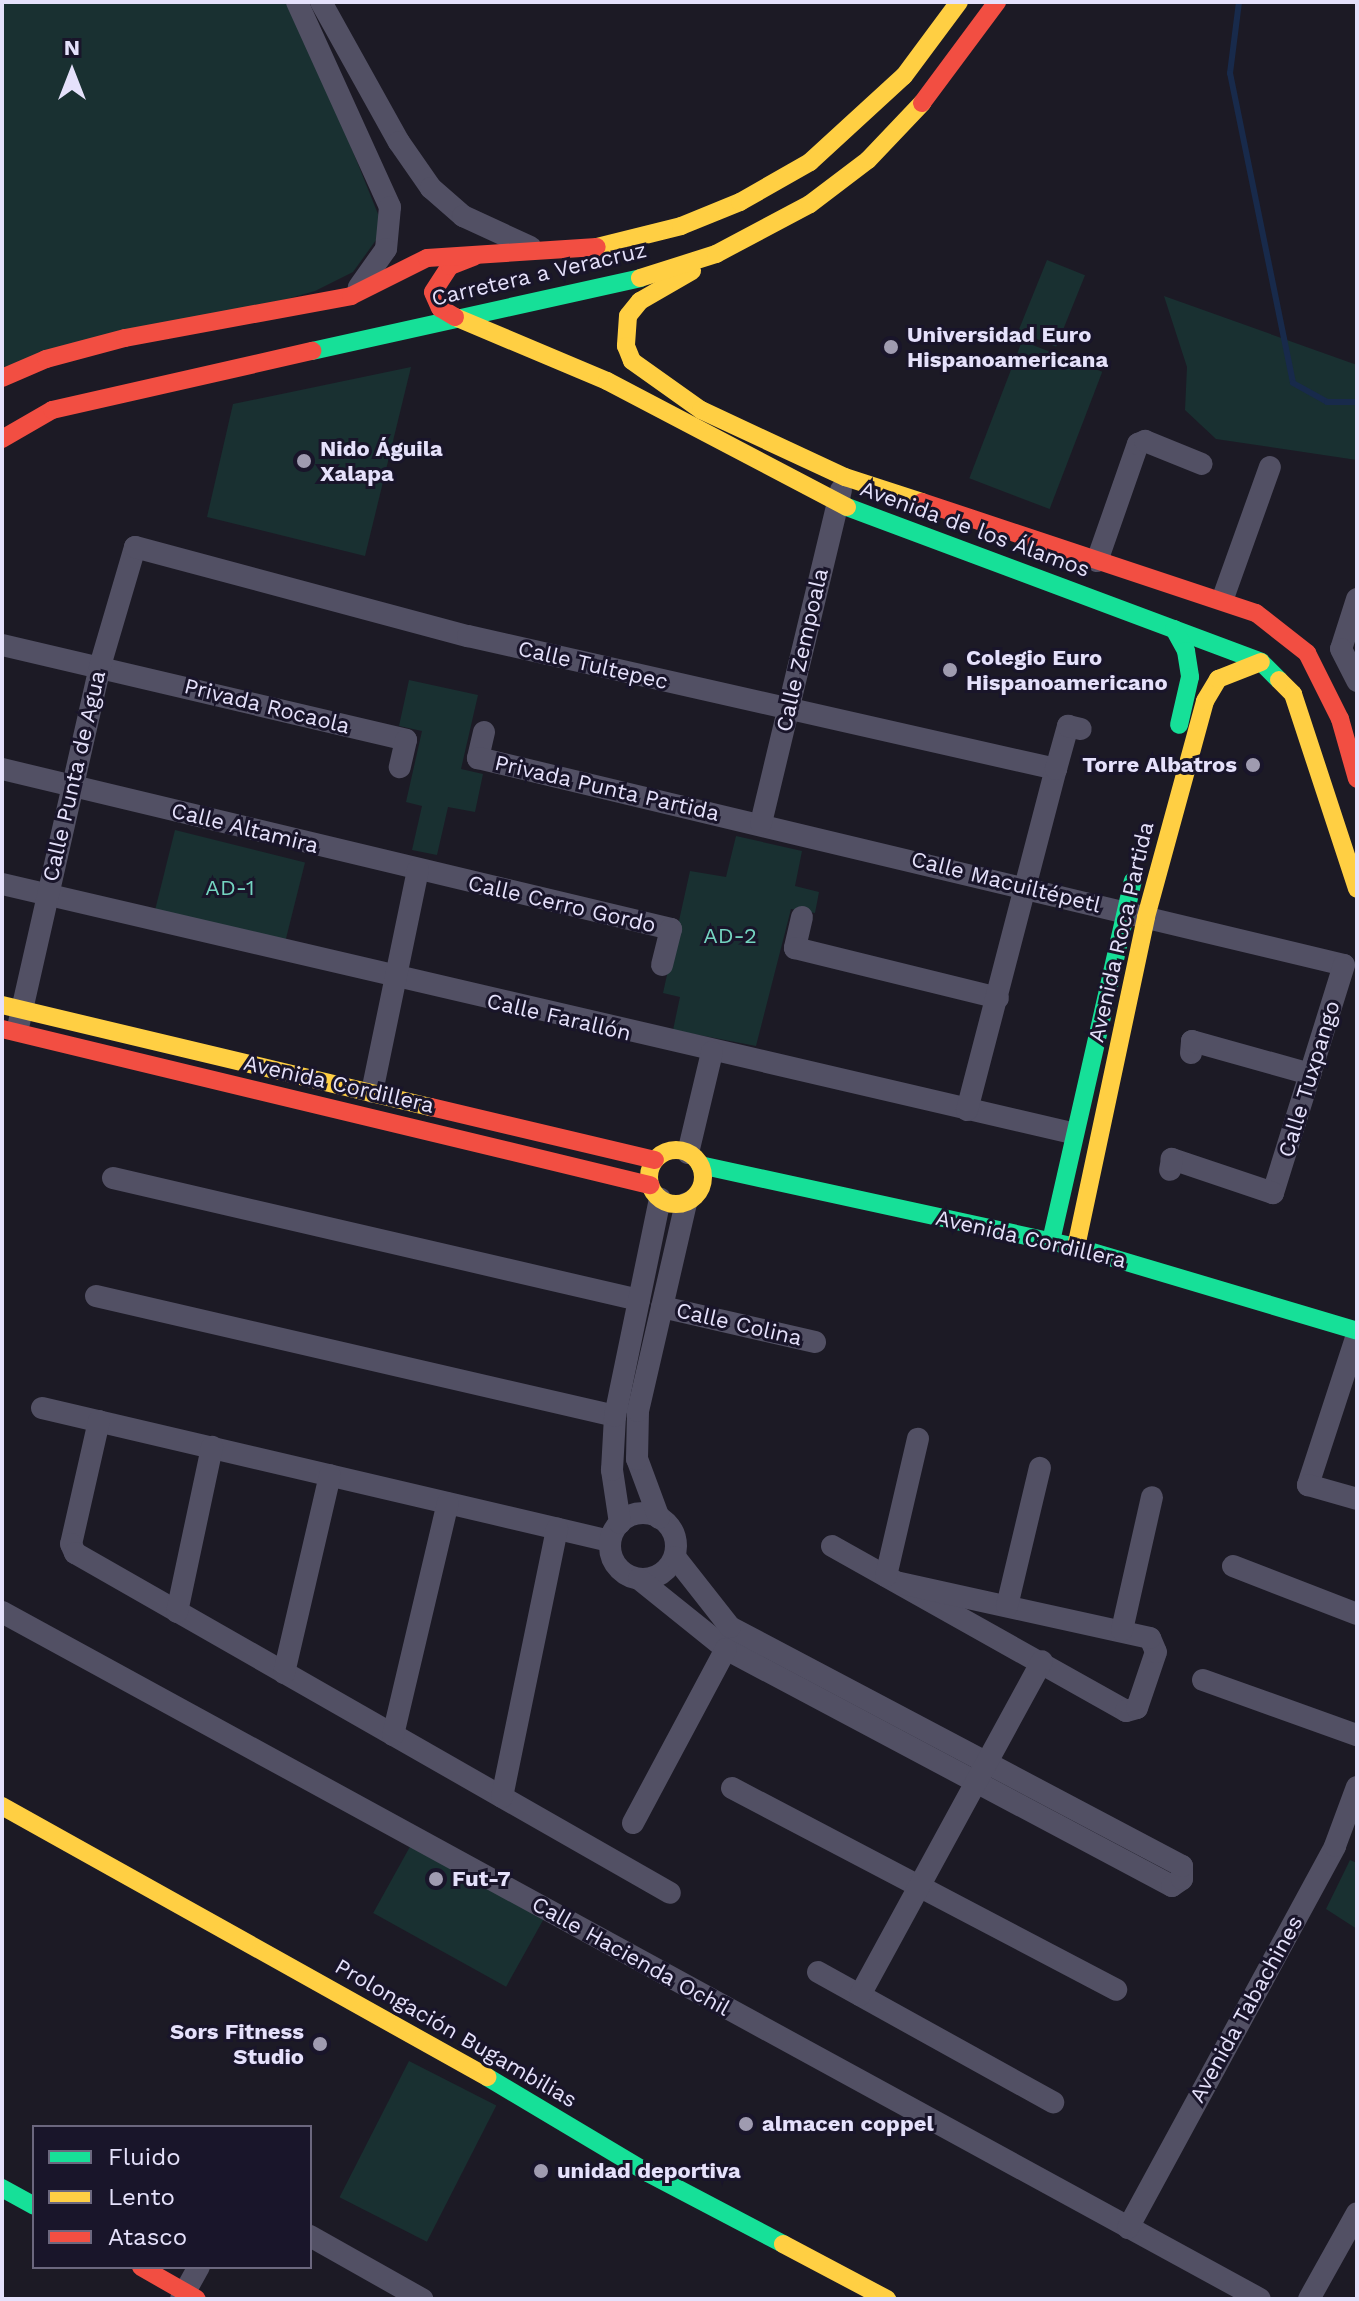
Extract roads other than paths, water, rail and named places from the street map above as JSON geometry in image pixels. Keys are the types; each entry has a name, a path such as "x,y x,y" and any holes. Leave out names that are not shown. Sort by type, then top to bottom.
{"street":[{"path":"297,2 390,207 386,249 351,296"},
{"path":"321,2 399,142 431,188 477,223 549,254"},
{"name":"Carretera a Veracruz","path":"2,378 46,359 125,338 351,296 427,258 489,252 549,254 624,243 681,226 740,202 810,162 904,76 959,2"},
{"name":"Carretera a Veracruz","path":"2,439 52,410 235,365 643,277 716,254 795,213 868,160 905,123 987,22 997,2"},
{"path":"795,213 824,181 810,162"},
{"path":"455,317 440,308 433,292 439,277 450,266 489,252"},
{"name":"Avenida de los Álamos","path":"716,254 640,301 624,332 632,361 701,410 845,477 1097,561 1223,598 1256,613 1307,653 1340,719 1357,779"},
{"path":"235,365 213,352 223,329 279,311"},
{"name":"Avenida de los Álamos","path":"455,317 557,357 837,503 1261,662 1293,694 1324,803 1357,889"},
{"path":"1097,561 1138,444 1145,441 1202,464"},
{"path":"794,482 803,459"},
{"path":"1223,598 1270,467"},
{"name":"Calle Zempoala","path":"761,823 845,477"},
{"name":"Calle Tultepec","path":"135,547 468,636 1056,769"},
{"name":"Calle Punta de Agua","path":"12,1007 47,895 100,666 135,547"},
{"path":"1357,599 1341,649 1357,681"},
{"path":"1218,645 1256,613"},
{"name":"Avenida Roca Partida","path":"1158,795 1190,677 1186,651 1174,629"},
{"path":"2,645 100,666"},
{"name":"Avenida Roca Partida","path":"1051,1241 1072,1133 1135,914 1205,701 1218,679 1261,662"},
{"name":"Privada Rocaola","path":"100,666 406,740 400,767"},
{"path":"967,1110 1068,726 1081,729"},
{"name":"Privada Punta Partida","path":"484,732 478,758 761,823"},
{"name":"Calle Altamira","path":"2,769 418,870"},
{"name":"Calle Macuiltépetl","path":"761,823 1344,965"},
{"name":"Avenida Roca Partida","path":"1076,1247 1135,914 1137,868"},
{"path":"372,1092 418,870"},
{"name":"Calle Cerro Gordo","path":"418,870 671,929 662,965"},
{"name":"Calle Farallón","path":"2,884 395,980 1072,1133"},
{"path":"802,917 795,948 998,998"},
{"name":"Calle Tuxpango","path":"1170,1170 1172,1159 1273,1193 1344,965"},
{"name":"Avenida Cordillera","path":"655,1160 12,1007 10,1030 655,1192"},
{"path":"1191,1053 1192,1041 1310,1074"},
{"path":"712,1052 694,1159 703,1183 686,1203 638,1411 637,1459 659,1518 674,1534 675,1557 730,1627 793,1673"},
{"path":"694,1159 670,1151 655,1160 655,1192 639,1300 615,1416 612,1470 619,1569 639,1579 726,1649 793,1673 982,1772 1182,1866 1182,1879 1172,1886 982,1772"},
{"name":"Avenida Cordillera","path":"694,1159 1076,1247 1357,1333"},
{"path":"113,1178 639,1300"},
{"path":"655,1192 686,1203"},
{"path":"96,1296 615,1416"},
{"name":"Calle Colina","path":"662,1307 815,1342"},
{"path":"1357,1333 1353,1361 1308,1485 1357,1499"},
{"path":"628,1353 650,1360"},
{"path":"42,1408 557,1529 615,1532 638,1514 659,1518"},
{"path":"99,1421 71,1544 75,1553 670,1893"},
{"path":"892,1579 918,1439"},
{"path":"177,1612 212,1447"},
{"path":"1007,1606 1040,1468"},
{"path":"284,1673 330,1475"},
{"path":"1122,1630 1152,1497"},
{"path":"393,1735 448,1503"},
{"path":"502,1797 557,1529"},
{"path":"832,1546 892,1579 1042,1661 1132,1711 1156,1645 1122,1630 892,1579"},
{"path":"639,1579 661,1574 675,1557"},
{"path":"1233,1566 1357,1614"},
{"name":"Calle Hacienda Ochil","path":"2,1612 1260,2299"},
{"path":"633,1823 726,1649"},
{"path":"860,1995 1042,1661"},
{"path":"1203,1680 1357,1735"},
{"name":"Avenida Tabachines","path":"1128,2228 1346,1849 1357,1787"},
{"path":"732,1788 1116,1990"},
{"name":"Prolongación Bugambilias","path":"2,1806 394,2022 648,2173 887,2299"},
{"path":"818,1972 1053,2102"},
{"path":"2,2188 32,2205"},
{"path":"1309,2299 1357,2213"},
{"path":"312,2237 422,2299"},
{"path":"144,2269 188,2297 198,2269"}],"waterway":[{"path":"1239,2 1230,73 1293,383 1327,402 1357,402"}],"place":[{"name":"Universidad Euro Hispanoamericana","path":"891,347"},
{"name":"Nido Águila Xalapa","path":"304,461"},
{"name":"Colegio Euro Hispanoamericano","path":"950,670"},
{"name":"Torre Albatros","path":"1253,765"},
{"name":"Fut-7","path":"436,1879"},
{"name":"Sors Fitness Studio","path":"320,2044"},
{"name":"almacen coppel","path":"746,2124"},
{"name":"unidad deportiva","path":"541,2171"}],"park label":[{"name":"AD-1","path":"230,888"},
{"name":"AD-2","path":"730,936"}]}
